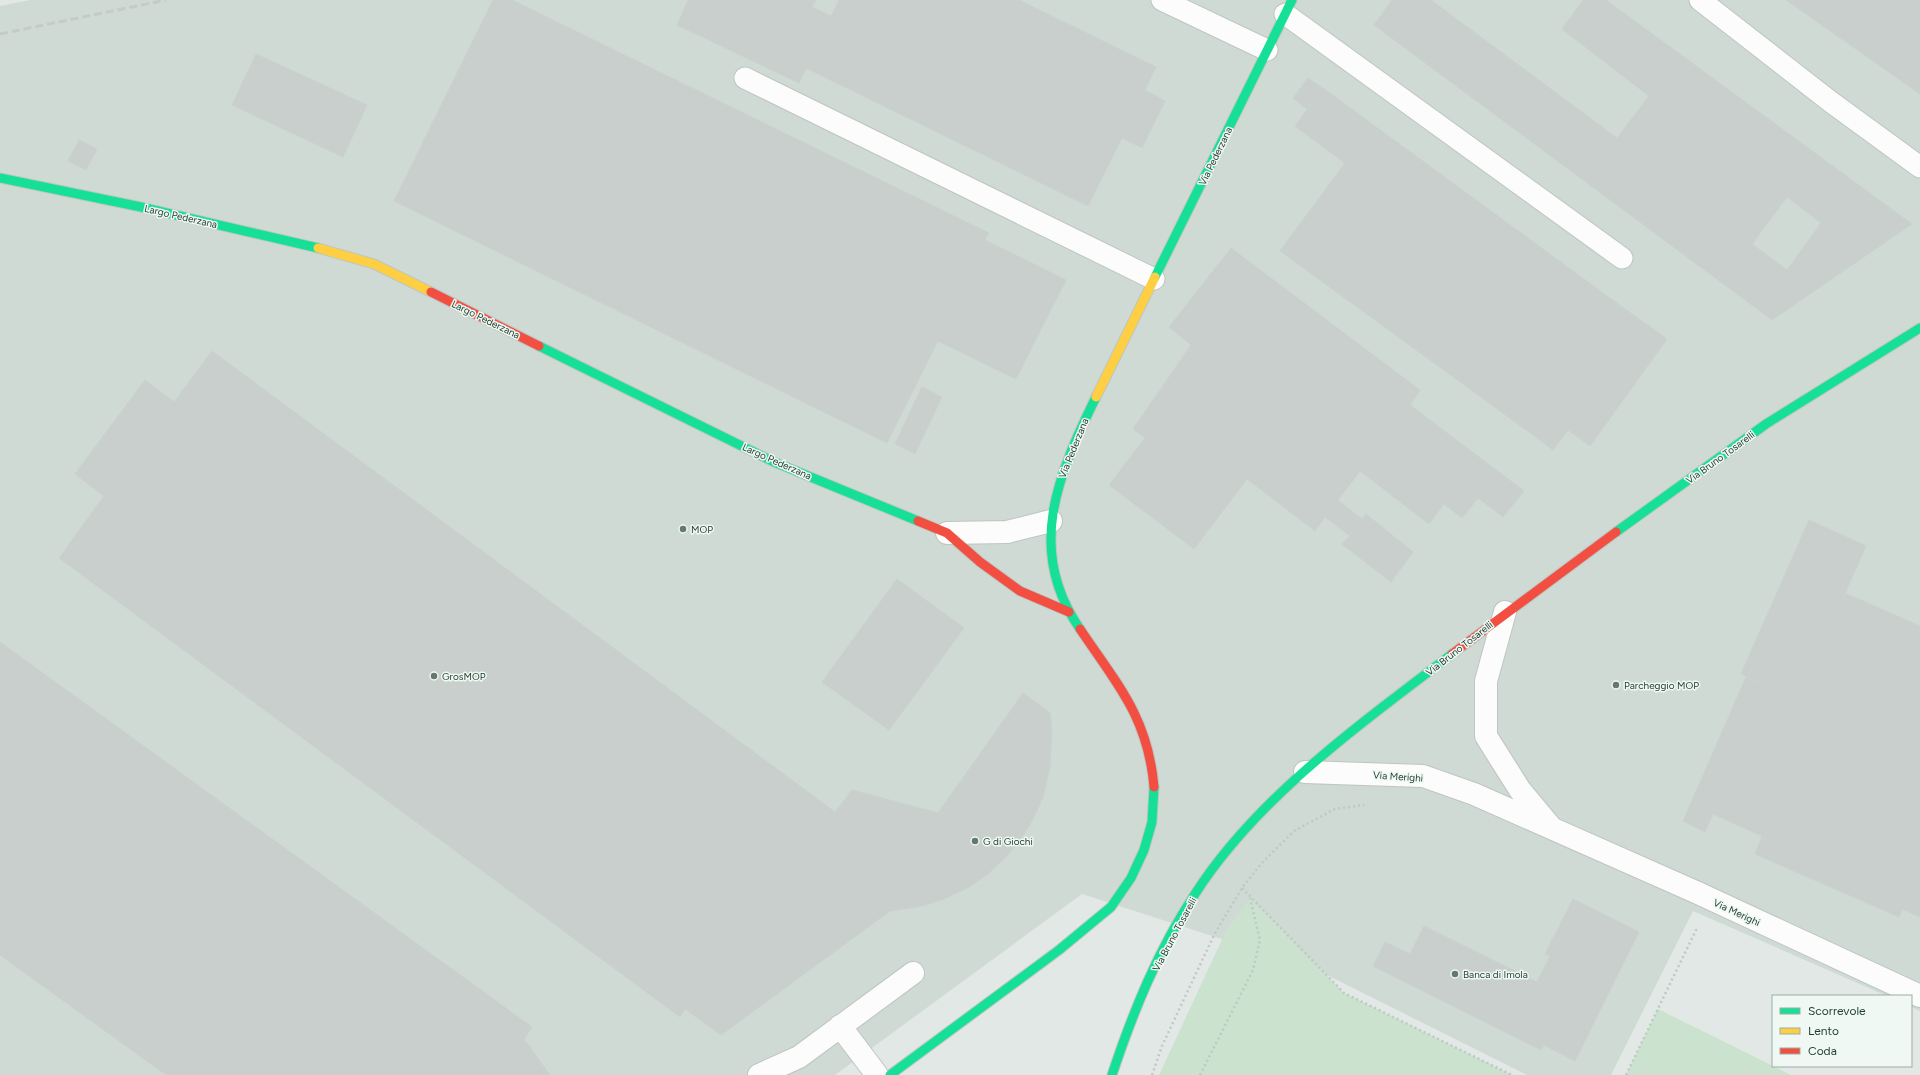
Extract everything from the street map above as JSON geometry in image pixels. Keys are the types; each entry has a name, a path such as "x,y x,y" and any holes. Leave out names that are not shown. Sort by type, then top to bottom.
{"main road":[{"name":"Via Pederzana","path":"890,1075 1076,938 1112,906 1133,874 1146,847 1152,823 1156,792 1149,745 1136,714 1116,681 1083,635 1069,612 1060,593 1052,568 1049,543 1051,521 1056,493 1063,471 1085,419 1289,7"},
{"name":"Largo Pederzana","path":"0,178 96,196 336,251 374,264 774,462 947,533 980,562 1020,591 1069,612"},
{"name":"Via Bruno Tosarelli","path":"1112,1075 1120,1051 1150,978 1181,916 1208,875 1238,837 1305,772 1355,730 1506,612 1768,423 1920,328"}],"street":[{"name":"Largo Pederzana","path":"947,533 1007,532 1051,521"},
{"name":"Via Merighi","path":"1506,612 1486,681 1486,736 1520,790 1553,830"},
{"name":"Via Merighi","path":"1305,772 1422,776 1480,796 1553,830 1698,893 1920,996"},
{"path":"759,1075 799,1057 912,973"},
{"path":"840,1026 877,1075"}],"lane":[{"path":"1162,0 1268,50"},
{"path":"1700,0 1831,102 1920,167"},
{"path":"1289,7 1622,258"},
{"path":"745,78 1154,279"}],"path":[{"path":"1152,1075 1162,1046 1214,935 1242,888 1261,864 1294,831 1336,809 1366,805"},
{"path":"1242,888 1250,898 1344,993 1512,1075"},
{"path":"1626,1075 1696,930 1698,893"},
{"path":"1200,1075 1253,970 1260,940 1250,898"}],"shaded area":[{"path":"30,0 1920,0 1920,1011 1912,1007 1912,995 1885,995 1693,911 1611,1075 1527,1075 1315,969 1082,894 835,1075 0,1075 0,6"}],"green space":[{"path":"1250,898 1344,993 1512,1075 1159,1075 1226,931"},
{"path":"1658,1009 1772,1066 1772,1067 1791,1075 1626,1075"}],"building":[{"path":"493,0 512,0 989,233 985,240 1066,280 1016,379 938,341 887,443 394,201"},
{"path":"688,0 816,0 812,7 831,16 799,83 677,25"},
{"path":"839,0 1019,0 1156,67 1145,90 1165,101 1142,148 1122,138 1088,206 806,68"},
{"path":"1392,0 1431,0 1617,138 1649,96 1562,29 1583,0 1606,0 1912,224 1772,320 1374,25","holes":["1787,197 1821,223 1787,270 1752,244"]},
{"path":"1786,0 1920,0 1920,94"},
{"path":"256,54 367,105 343,157 232,105"},
{"path":"1308,78 1323,88 1307,109 1293,98"},
{"path":"1323,88 1625,309 1533,435 1280,251 1345,163 1295,126"},
{"path":"79,140 97,149 86,170 68,161"},
{"path":"1231,248 1420,390 1410,405 1479,457 1429,524 1360,471 1338,500 1362,519 1366,514 1413,552 1391,582 1342,544 1350,536 1325,517 1315,531 1247,479 1194,549 1109,485 1145,438 1133,429 1191,345 1169,327"},
{"path":"1625,309 1667,339 1590,446 1568,430 1553,450 1533,435"},
{"path":"212,351 835,812 826,824 890,911 721,1035 685,1009 680,1017 59,558 104,496 75,474 145,380 174,402"},
{"path":"922,387 942,397 915,454 895,444"},
{"path":"1479,457 1524,491 1503,517 1478,498 1462,518 1444,504"},
{"path":"1809,520 1866,546 1798,700 1741,674"},
{"path":"897,579 964,628 889,730 822,682"},
{"path":"1845,593 1920,626 1920,917 1902,909 1899,917 1755,854 1762,836 1713,814 1705,832 1683,821 1746,677 1798,700"},
{"path":"0,642 532,1027 524,1039 550,1075 166,1075 0,955"},
{"path":"1023,693 1050,713 1052,730 1050,767 1043,797 1032,821 1020,840 1005,858 988,874 969,887 944,899 918,907 890,911 826,824 852,790 938,813"},
{"name":"Banca di Imola","path":"1573,899 1639,932 1575,1061 1544,1045 1541,1050 1373,966 1385,942 1410,954 1424,926 1537,982 1550,956 1545,954"}],"railway":[{"path":"0,34 166,0"}],"traffic: fast":[{"path":"1155,277 1292,0"},
{"path":"0,178 141,207 318,248"},
{"path":"1616,532 1766,424 1920,328"},
{"path":"539,346 774,462 918,521"},
{"path":"1080,629 1063,600 1054,570 1051,541 1053,513 1060,484 1070,455 1096,397"},
{"path":"1112,1075 1138,1005 1158,959 1169,937 1195,894 1220,859 1249,825 1313,764 1347,735 1452,654"},
{"path":"890,1075 1059,950 1111,907 1131,878 1144,850 1152,822 1154,787"}],"traffic: slow":[{"path":"318,248 374,264 431,292"},
{"path":"1096,397 1155,277"}],"traffic: jam":[{"path":"431,292 539,346"},
{"path":"918,521 947,533 980,562 1020,591 1069,612"},
{"path":"1452,654 1616,532"},
{"path":"1080,629 1129,702 1138,721 1151,762 1154,787"}],"place":[{"name":"MOP","path":"683,529"},
{"name":"GrosMOP","path":"434,676"},
{"name":"Parcheggio MOP","path":"1616,685"},
{"name":"G di Giochi","path":"975,841"},
{"name":"Banca di Imola","path":"1455,974"}]}
